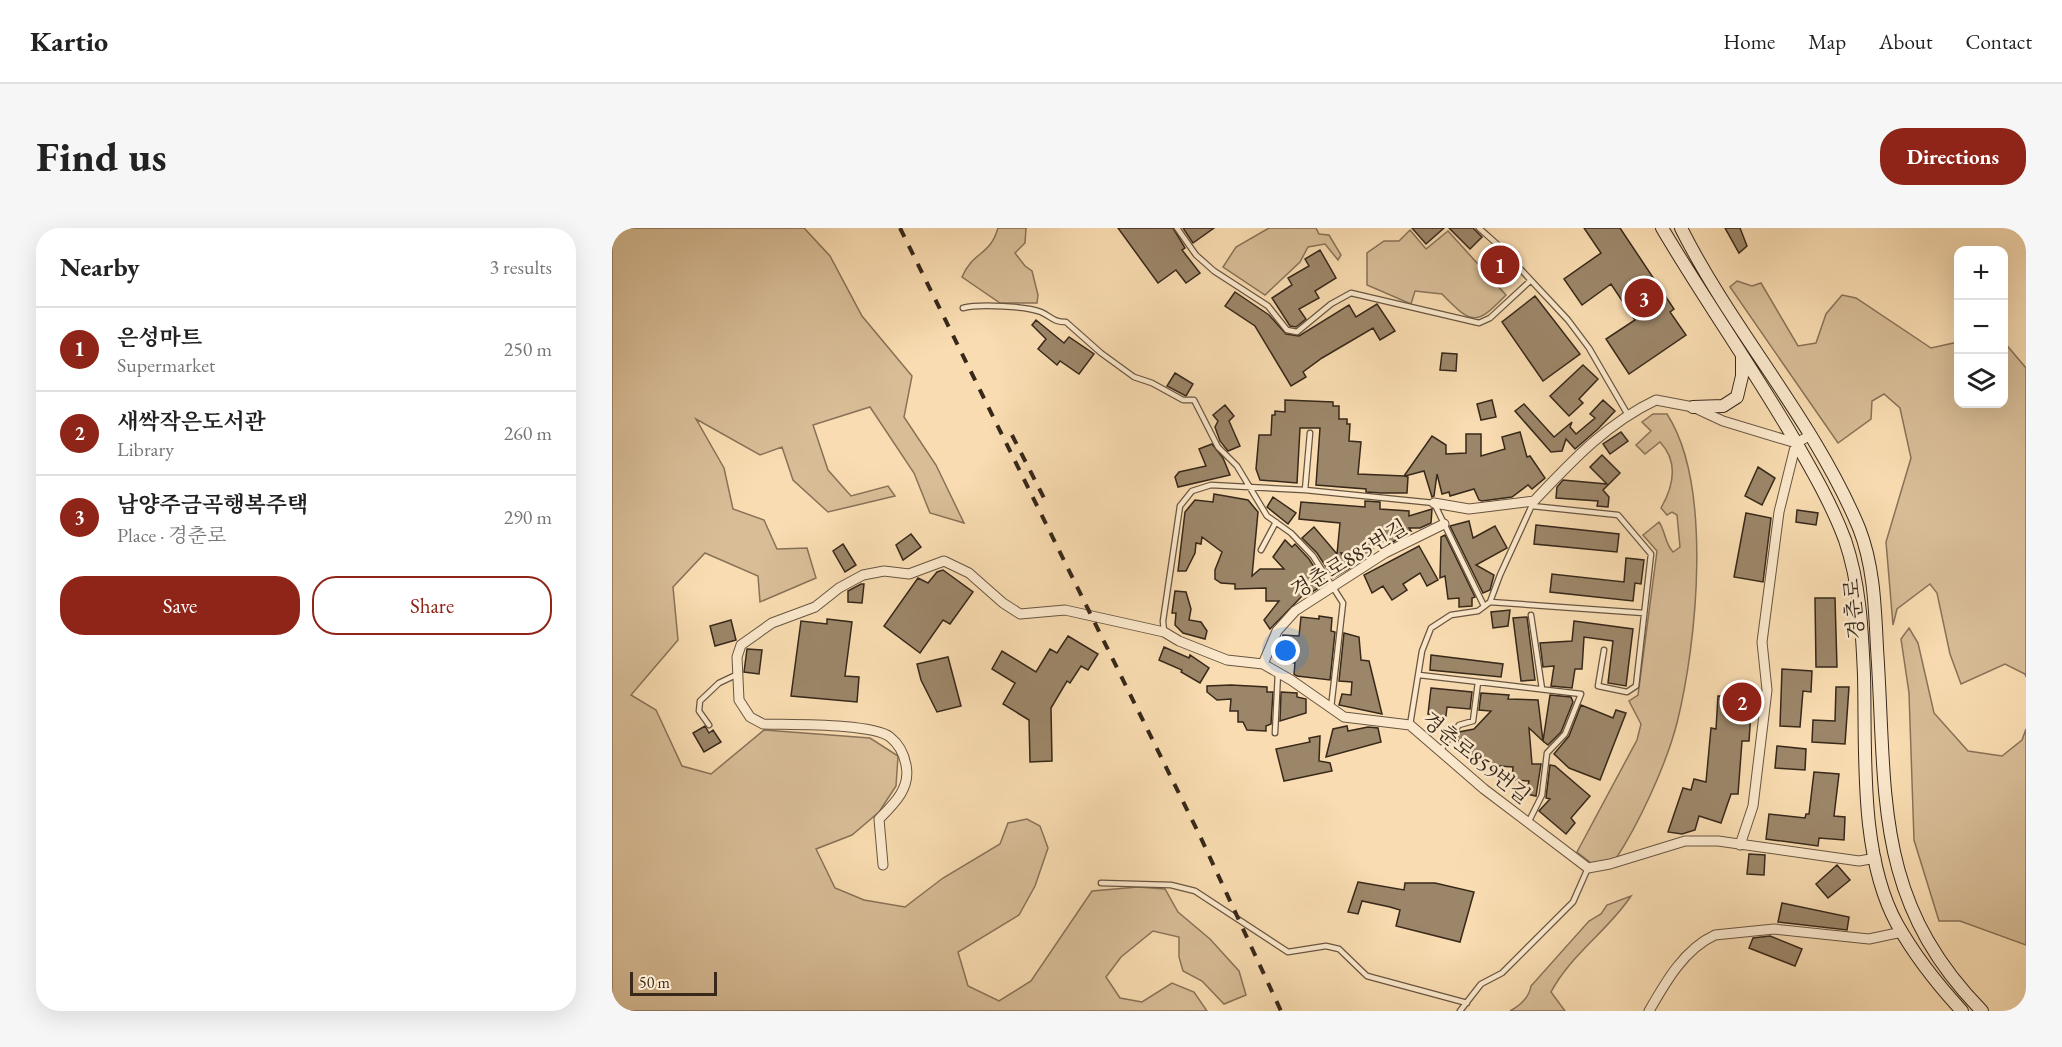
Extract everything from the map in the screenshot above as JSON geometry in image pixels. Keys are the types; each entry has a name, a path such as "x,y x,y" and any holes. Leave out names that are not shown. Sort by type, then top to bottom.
{"street":[{"name":"경춘로","path":"1662,228 1796,442 1822,489 1845,540 1858,587 1868,798 1881,883 1902,932 1936,981 1962,1011"},
{"name":"경춘로","path":"1681,228 1701,267 1829,465 1859,529 1872,577 1884,785 1902,886 1925,938 1955,983 1982,1011"},
{"path":"1434,503 1469,509 1533,503 1577,454 1628,415 1656,400 1693,407 1723,406 1737,397 1742,376 1742,356"},
{"path":"1693,407 1723,420 1796,442 1811,435"},
{"path":"1740,845 1753,806 1767,690 1762,642 1779,512 1796,442"},
{"name":"경춘로885번길","path":"1263,664 1277,631 1295,611 1385,553 1444,524"},
{"name":"경춘로859번길","path":"884,865 879,819 897,802 904,788 907,770 903,752 889,736 857,728 763,724 750,717 739,700 737,657 741,645 772,623 815,607 839,588 863,575 884,572 909,574 944,561 969,573 1003,603 1020,614 1065,610 1164,632 1179,641 1227,660 1263,664 1344,717 1410,725 1528,823 1588,868"},
{"path":"1588,868 1610,864 1685,841 1718,841 1859,861 1876,858"},
{"path":"1649,1011 1670,974 1706,939 1715,935 1774,929 1869,939 1902,932"}],"lane":[{"path":"1177,228 1196,255 1214,271 1268,306 1287,330 1297,332 1331,304 1351,293 1479,323 1490,318 1530,281"},
{"path":"1479,228 1547,296 1589,348 1628,415"},
{"path":"963,308 975,305 1000,308 1020,307 1042,312 1054,322 1066,322 1101,353 1134,377 1152,383 1183,400 1194,400 1218,447 1237,465 1267,516 1292,533 1313,556 1343,603 1331,708"},
{"path":"1305,490 1310,433"},
{"path":"1164,632 1163,621 1180,506 1192,491 1211,485 1305,490 1434,503 1484,606"},
{"path":"1410,725 1422,651 1431,628 1451,615 1478,611 1490,602 1533,503 1618,515 1651,554 1636,686 1627,692 1598,686 1604,650"},
{"path":"1261,550 1276,522"},
{"path":"1490,602 1644,612"},
{"path":"1532,615 1542,689"},
{"path":"1275,733 1278,672"},
{"path":"710,725 699,711 700,700 719,683 738,674"},
{"path":"1419,675 1581,694 1565,734 1547,753 1542,795 1528,823"},
{"path":"1440,751 1460,725 1473,721 1478,681"},
{"path":"1460,1011 1481,984 1502,974 1573,902 1588,868"},
{"path":"1101,883 1171,885 1195,891 1288,952 1326,946 1339,950 1367,976 1467,1003"}],"shaded area":[{"path":"612,228 804,228 830,256 862,316 912,376 904,417 936,465 964,523 930,513 914,473 870,407 813,425 828,470 851,496 888,486 895,496 828,512 793,480 782,447 760,455 696,419 724,468 733,509 764,520 777,549 807,548 816,578 760,602 758,576 705,553 673,587 678,640 631,695 656,710 682,766 711,774 764,730 870,738 898,756 896,786 879,812 852,835 816,849 835,888 864,900 905,907 943,878 1000,844 1008,823 1027,819 1040,826 1048,848 1035,886 1019,915 958,952 968,986 999,1001 1031,981 1092,891 1138,887 1165,889 1178,912 1210,939 1239,971 1246,995 1224,1004 1202,981 1183,971 1179,957 1179,937 1153,931 1121,957 1106,977 1120,998 1142,1002 1172,983 1194,992 1207,1011 612,1011"},
{"path":"998,228 1026,228 1025,243 1015,253 1032,271 1038,295 1037,303 1000,303 962,277 971,262 991,244"},
{"path":"1269,228 1316,228 1319,234 1329,235 1341,255 1338,260 1325,244 1308,247 1300,262 1265,295 1223,267 1236,247"},
{"path":"1410,230 1426,249 1448,231 1506,295 1488,312 1474,318 1460,312 1442,294 1415,291 1411,304 1367,285 1367,253 1384,241 1399,241"},
{"path":"1737,281 1752,286 1761,283 1798,346 1816,343 1826,314 1842,295 1856,298 1931,348 1954,343 1954,408 2008,408 2008,347 2026,368 2026,677 2025,674 2005,664 1961,684 1950,654 1937,593 1930,584 1897,609 1893,625 1886,542 1911,458 1900,408 1884,394 1872,401 1871,419 1838,443 1730,287"},
{"path":"1653,414 1667,414 1681,444 1691,481 1696,522 1697,565 1690,651 1677,723 1651,794 1615,860 1591,863 1577,852 1637,740 1641,724 1629,701 1638,695 1657,551 1643,535 1659,522 1673,552 1680,547 1677,515 1672,512 1667,515 1661,508 1671,483 1670,458 1660,442 1645,454 1636,445 1651,431 1642,422"},
{"path":"1909,628 1918,643 1934,713 1968,751 2002,756 2022,740 2026,729 2026,945 1960,921 1939,921 1914,840 1909,693 1901,639"},
{"path":"1631,896 1622,909 1559,978 1551,992 1565,1011 1510,1011 1524,1001 1531,986 1589,921 1601,914 1607,905"}],"building":[{"path":"1118,228 1173,228 1185,248 1182,250 1200,273 1186,283 1176,270 1158,283"},
{"path":"1183,228 1214,228 1193,243"},
{"path":"1412,228 1444,228 1426,244"},
{"path":"1449,228 1473,228 1482,237 1470,249"},
{"path":"1584,228 1620,228 1674,309 1670,312 1686,335 1629,374 1606,339 1635,320 1611,284 1582,305 1564,279 1601,253"},
{"path":"1725,228 1740,228 1747,246 1739,253"},
{"path":"1320,250 1336,278 1315,291 1319,298 1299,309 1306,319 1296,327 1290,326 1272,298 1292,285 1288,278 1309,266 1305,259"},
{"path":"1235,292 1269,315 1286,334 1299,336 1349,305 1356,317 1377,304 1395,331 1380,340 1373,328 1322,358 1303,372 1306,377 1291,386 1255,326 1225,306"},
{"path":"1535,296 1580,354 1543,381 1502,322"},
{"path":"1036,320 1064,343 1069,337 1094,354 1079,374 1060,361 1057,365 1038,349 1046,339 1032,325"},
{"path":"1442,353 1457,354 1456,371 1440,370"},
{"path":"1583,365 1598,379 1579,399 1583,403 1569,416 1550,396"},
{"path":"1175,373 1193,384 1186,396 1167,386"},
{"path":"1285,400 1333,402 1333,406 1339,406 1339,419 1347,419 1347,424 1350,424 1349,441 1361,442 1358,474 1404,476 1432,436 1446,445 1446,454 1466,453 1466,434 1481,434 1481,456 1505,449 1502,437 1520,432 1527,457 1530,456 1545,478 1532,489 1528,485 1512,497 1482,501 1479,500 1474,489 1450,496 1449,492 1442,494 1437,474 1432,497 1424,471 1405,476 1408,477 1407,493 1366,492 1366,489 1316,485 1320,428 1300,428 1297,483 1260,480 1256,469 1259,435 1271,435 1272,415 1275,415 1275,411 1285,412"},
{"path":"1492,400 1496,417 1481,420 1477,404"},
{"path":"1603,400 1615,411 1575,449 1566,439 1562,451 1551,452 1515,411 1524,404 1554,437 1572,422 1570,427 1576,434 1595,418 1590,414"},
{"path":"1225,405 1234,416 1229,421 1240,446 1228,451 1220,441 1215,427 1218,421 1213,415"},
{"path":"1621,432 1628,441 1610,454 1603,444"},
{"path":"1212,444 1223,458 1230,475 1178,487 1175,477 1179,472 1206,466 1199,449"},
{"path":"1602,455 1620,473 1603,490 1609,497 1608,507 1597,506 1598,501 1556,498 1557,487 1563,480 1607,484 1590,467"},
{"path":"1758,467 1775,478 1762,505 1745,496"},
{"path":"1214,494 1248,500 1258,512 1252,576 1260,569 1284,569 1273,557 1285,540 1292,547 1295,544 1309,559 1325,584 1307,595 1305,593 1270,629 1264,620 1279,601 1266,601 1266,588 1235,589 1235,584 1221,583 1215,579 1215,570 1222,552 1202,537 1201,544 1196,543 1195,553 1186,571 1178,571 1185,512 1195,500 1213,502"},
{"path":"1273,497 1296,513 1288,524 1267,507"},
{"path":"1365,501 1380,502 1380,509 1409,511 1409,516 1432,509 1431,523 1420,528 1409,528 1411,531 1398,530 1398,539 1393,542 1374,541 1373,553 1368,556 1341,553 1350,568 1333,578 1317,553 1302,538 1314,527 1337,554 1340,523 1299,519 1301,502 1365,507"},
{"path":"1797,510 1818,513 1816,525 1796,522"},
{"path":"1746,513 1771,518 1763,582 1734,577"},
{"path":"1469,521 1473,538 1495,526 1507,548 1476,565 1494,575 1490,590 1483,593 1450,526"},
{"path":"1536,525 1619,534 1617,552 1534,544"},
{"path":"911,534 921,547 903,560 896,545"},
{"path":"1445,535 1475,597 1472,598 1472,606 1459,607 1459,598 1448,599 1445,576 1440,578 1441,537"},
{"path":"843,544 856,565 845,572 833,551"},
{"path":"1419,546 1438,580 1427,586 1420,573 1403,584 1407,590 1392,600 1383,586 1372,593 1364,575"},
{"path":"1626,558 1644,560 1641,584 1635,583 1633,601 1550,592 1552,574 1624,582"},
{"path":"943,570 973,592 950,624 943,620 920,653 884,626 918,578 928,583 937,572"},
{"path":"864,584 862,603 848,602 848,591"},
{"path":"1175,591 1186,592 1191,609 1189,620 1201,622 1207,631 1205,639 1183,633 1175,625 1176,613 1172,613"},
{"path":"1815,598 1835,598 1837,667 1816,667"},
{"path":"1510,610 1508,626 1493,628 1491,612"},
{"path":"1319,616 1332,618 1331,631 1335,632 1330,680 1297,676 1294,674 1295,663 1278,661 1283,635 1299,636 1301,617 1319,619"},
{"path":"1527,617 1535,680 1521,681 1513,618"},
{"path":"827,619 852,622 845,676 859,677 857,702 791,696 801,621 827,624"},
{"path":"731,620 736,640 715,646 710,626"},
{"path":"1574,621 1633,629 1626,686 1608,683 1613,641 1584,637 1582,669 1575,669 1572,688 1551,686 1554,666 1543,667 1540,643 1572,641"},
{"path":"1344,633 1359,637 1361,660 1369,661 1382,714 1339,705 1342,694 1351,695 1352,682 1339,681"},
{"path":"1068,636 1098,654 1088,670 1081,666 1070,683 1067,681 1051,708 1052,761 1030,762 1029,720 1003,704 1015,683 992,669 1002,651 1036,672 1050,649 1057,653"},
{"path":"1164,647 1189,658 1190,655 1209,668 1200,683 1181,672 1182,670 1159,660"},
{"path":"747,649 762,650 759,674 744,672"},
{"path":"1431,655 1503,664 1501,677 1430,670"},
{"path":"948,657 961,706 937,712 921,680 917,664"},
{"path":"1782,669 1812,671 1811,692 1803,691 1800,727 1780,726"},
{"path":"1207,686 1267,687 1267,692 1273,692 1271,724 1266,726 1266,731 1247,730 1243,722 1238,722 1238,711 1230,711 1231,699 1217,700 1207,692"},
{"path":"1836,687 1849,687 1845,744 1812,742 1813,720 1835,721"},
{"path":"1431,688 1472,692 1470,709 1447,707 1446,716 1428,714"},
{"path":"1281,692 1297,693 1297,697 1306,699 1306,713 1280,721"},
{"path":"1481,693 1509,695 1508,699 1538,700 1543,741 1529,728 1532,764 1541,764 1536,796 1526,794 1529,781 1512,780 1513,767 1498,766 1492,772 1455,738 1459,732 1474,729 1491,711 1479,710"},
{"path":"1550,695 1571,697 1573,702 1561,732 1548,745 1543,741"},
{"path":"1718,696 1752,697 1749,741 1742,741 1738,794 1731,794 1721,823 1699,816 1695,830 1682,834 1668,832 1683,788 1691,790 1694,779 1706,782 1711,728 1716,729"},
{"path":"1581,705 1613,718 1616,710 1626,713 1600,780 1569,768 1554,754 1569,736"},
{"path":"705,726 709,733 713,730 721,742 704,752 693,733"},
{"path":"1347,726 1348,731 1368,727 1378,728 1381,742 1326,757 1333,729"},
{"path":"1320,736 1319,761 1330,763 1332,771 1284,781 1276,749 1310,742 1309,738"},
{"path":"1777,746 1806,749 1805,770 1775,768"},
{"path":"1550,765 1555,766 1590,796 1571,818 1575,823 1566,834 1539,811 1550,799 1546,798"},
{"path":"1814,772 1839,774 1834,816 1845,817 1844,840 1819,838 1818,846 1766,839 1769,814 1805,818 1806,814 1809,814"},
{"path":"1749,854 1765,855 1764,875 1747,874"},
{"path":"1837,865 1850,880 1828,898 1816,884"},
{"path":"1358,882 1404,890 1405,883 1435,883 1474,892 1460,942 1396,926 1400,910 1390,907 1362,901 1358,914 1348,912"},
{"path":"1782,903 1849,917 1847,930 1778,922"},
{"path":"1770,936 1802,949 1795,966 1749,948 1753,938"}],"railway":[{"path":"900,228 1200,836 1281,1011"},
{"path":"1012,435 1046,502"}],"place":[{"name":"은성마트","path":"1500,265"},
{"name":"남양주금곡행복주택","path":"1644,298"},
{"name":"새싹작은도서관","path":"1742,702"}]}
